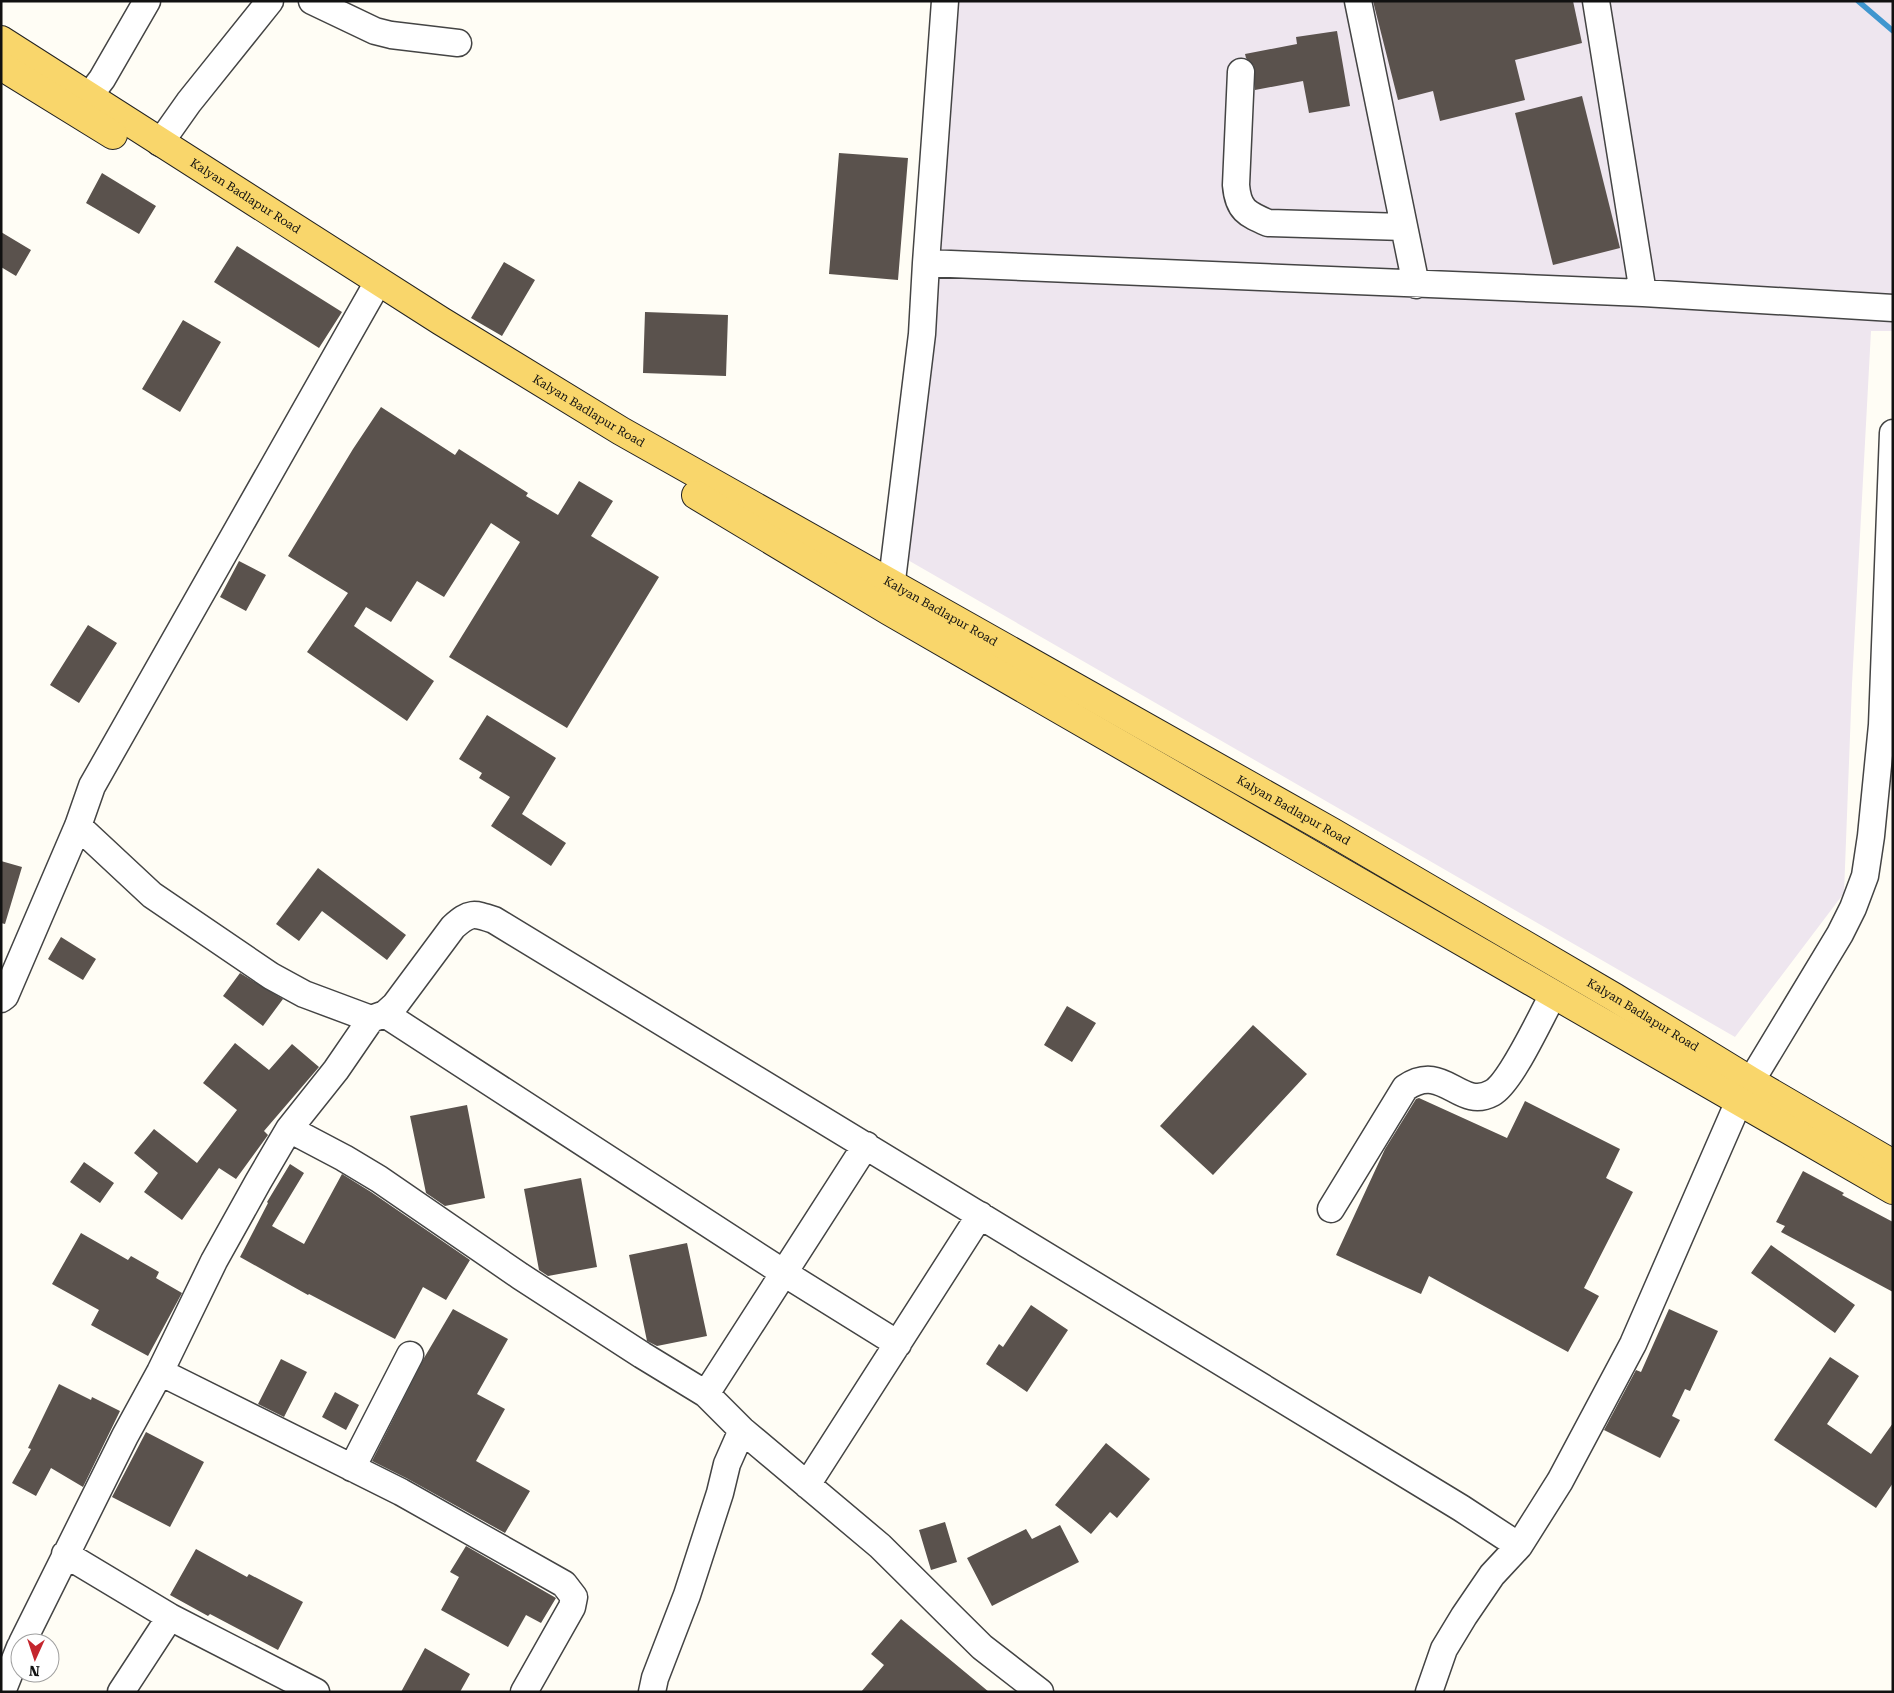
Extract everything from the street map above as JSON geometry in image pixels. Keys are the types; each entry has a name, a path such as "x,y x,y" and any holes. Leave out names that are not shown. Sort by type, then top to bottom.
{"main road":[{"name":"Kalyan Badlapur Road","path":"1,40 83,105 374,289 621,431 1332,832 1614,997 1745,1091 1893,1190"},
{"name":"Kalyan Badlapur Road","path":"1,66 160,143 541,402 889,611 1553,995 1893,1164"}],"street":[{"path":"83,105 102,79 147,1"},
{"path":"160,143 189,102 270,1"},
{"path":"312,1 375,31 391,35 458,43"},
{"path":"889,611 922,334 946,1"},
{"path":"1358,1 1416,285"},
{"path":"1596,1 1642,294"},
{"path":"1240,72 1236,185 1237,198 1243,209 1268,224 1404,227"},
{"path":"926,263 1642,294 1893,308"},
{"path":"1,1000 5,996 78,826 92,786 374,289"},
{"path":"1429,1692 1444,1649 1492,1575 1519,1546 1560,1481 1633,1344 1745,1091 1840,934 1853,908 1865,876 1887,728 1893,433"},
{"path":"78,826 152,895 271,976 304,994 378,1017 898,1344"},
{"path":"27,1633 125,1436 160,1372 214,1261 289,1129 378,1017 395,1005 453,927 464,918 476,914 494,920 1461,1508 1519,1546"},
{"path":"1331,1209 1406,1088 1422,1079 1434,1079 1470,1096 1481,1097 1493,1093 1508,1079 1553,995"},
{"path":"289,1129 379,1179 520,1276 706,1394 742,1430 880,1546 982,1647 1040,1692"},
{"path":"706,1394 866,1146"},
{"path":"807,1485 980,1215"},
{"path":"352,1468 410,1355"},
{"path":"160,1372 401,1492 564,1584 574,1597 572,1606 524,1692"},
{"path":"652,1692 655,1678 688,1595 727,1464 742,1430"},
{"path":"65,1554 170,1617 316,1692"},
{"path":"121,1692 170,1617"},
{"path":"2,1692 10,1672"}],"shaded area":[{"path":"934,1 1893,1 1893,331 1871,331 1852,684 1844,893 1735,1037 887,548 919,235"}],"building":[{"path":"1373,1 1573,1 1582,43 1515,60 1525,100 1440,121 1433,91 1398,100"},
{"path":"1337,31 1350,106 1309,113 1303,81 1255,90 1254,66 1246,58 1245,54 1297,44 1296,37"},
{"path":"1582,96 1620,248 1553,265 1515,113"},
{"path":"839,153 908,158 898,280 829,274"},
{"path":"102,173 156,206 139,234 86,203"},
{"path":"1,232 31,250 16,276 1,267"},
{"path":"237,246 342,312 319,348 214,282"},
{"path":"504,262 535,280 502,336 471,318"},
{"path":"645,312 728,315 726,376 643,373"},
{"path":"183,320 221,342 180,412 142,389"},
{"path":"381,407 455,455 459,449 528,493 526,496 558,515 579,481 613,501 591,536 659,577 567,728 449,657 520,542 491,523 444,597 417,581 391,622 366,607 354,626 434,681 407,721 307,652 348,593 288,556 353,449"},
{"path":"239,561 266,575 246,611 220,597"},
{"path":"88,625 117,643 79,703 50,685"},
{"path":"487,715 556,758 522,814 566,843 551,866 491,826 510,797 479,778 482,773 459,759"},
{"path":"1,861 22,867 5,924 1,923"},
{"path":"318,868 406,935 387,960 322,911 299,941 276,924"},
{"path":"61,937 96,959 83,980 48,959"},
{"path":"240,973 283,999 263,1026 223,996"},
{"path":"1067,1006 1096,1023 1072,1062 1044,1045"},
{"path":"1253,1025 1307,1074 1213,1175 1160,1126"},
{"path":"235,1043 269,1070 292,1044 319,1067 264,1131 268,1135 236,1179 219,1168 182,1220 144,1192 158,1173 134,1153 154,1129 197,1163 237,1110 203,1083"},
{"path":"1419,1098 1507,1138 1525,1101 1620,1149 1606,1178 1633,1192 1584,1288 1599,1296 1568,1352 1429,1276 1421,1294 1336,1255 1385,1149 1416,1099"},
{"path":"467,1105 485,1198 445,1206 426,1193 410,1116"},
{"path":"84,1162 114,1183 100,1203 70,1182"},
{"path":"290,1164 304,1173 272,1226 304,1244 342,1174 470,1260 446,1300 423,1287 395,1339 308,1295 240,1257 267,1202"},
{"path":"1803,1171 1844,1193 1842,1195 1893,1222 1893,1292 1781,1232 1785,1226 1776,1222"},
{"path":"581,1178 597,1267 548,1276 539,1270 524,1189"},
{"path":"81,1233 128,1260 131,1256 159,1272 156,1278 182,1293 148,1356 91,1325 99,1310 52,1284"},
{"path":"687,1243 707,1336 657,1346 647,1341 629,1255"},
{"path":"1771,1245 1855,1305 1835,1333 1751,1273"},
{"path":"1031,1305 1068,1330 1027,1392 986,1364 999,1344 1003,1347"},
{"path":"453,1309 508,1339 477,1394 505,1409 476,1461 530,1491 505,1533 372,1461 424,1358"},
{"path":"1669,1309 1718,1331 1690,1391 1685,1389 1672,1416 1680,1420 1660,1458 1604,1430 1636,1370 1641,1372"},
{"path":"1830,1357 1859,1376 1827,1424 1871,1454 1893,1423 1893,1483 1876,1508 1774,1440"},
{"path":"281,1359 307,1372 284,1417 258,1404"},
{"path":"59,1384 91,1400 92,1397 120,1411 83,1487 51,1468 36,1496 12,1483 31,1449 28,1448"},
{"path":"335,1392 359,1405 346,1430 322,1417"},
{"path":"146,1432 204,1462 170,1527 112,1497"},
{"path":"1106,1443 1150,1479 1117,1518 1110,1512 1091,1534 1055,1505"},
{"path":"945,1522 957,1562 931,1570 919,1530"},
{"path":"1060,1525 1079,1562 992,1606 967,1558 1026,1529 1032,1539"},
{"path":"466,1546 556,1598 541,1623 526,1615 508,1647 441,1610 459,1577 450,1572"},
{"path":"196,1549 247,1577 249,1574 303,1602 278,1650 170,1595"},
{"path":"901,1619 989,1692 861,1692 884,1665 871,1654"},
{"path":"425,1648 470,1674 460,1692 401,1692"}],"waterway":[{"path":"1858,1 1893,31"}]}
